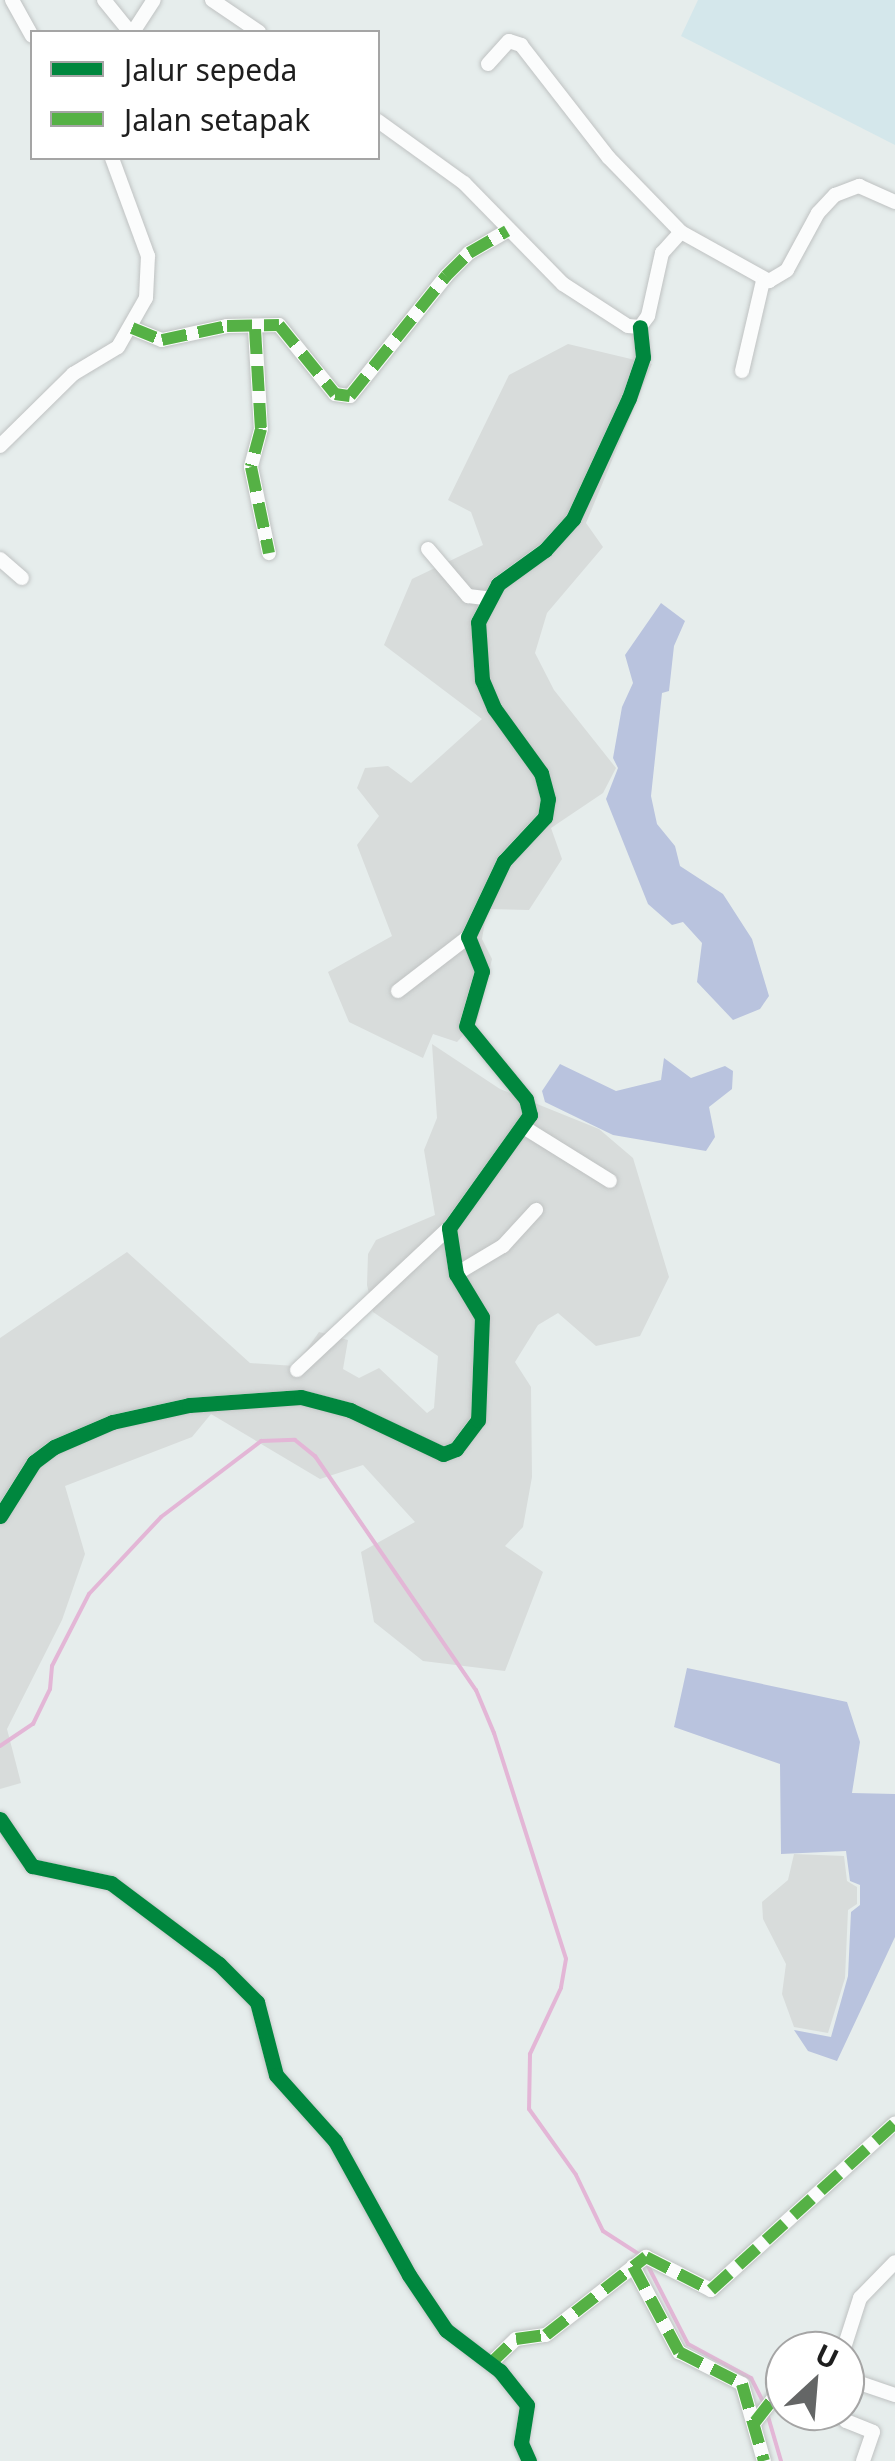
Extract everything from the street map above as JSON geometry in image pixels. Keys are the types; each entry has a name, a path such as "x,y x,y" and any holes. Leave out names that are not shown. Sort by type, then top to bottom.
{"street":[{"path":"12,0 30,32"},
{"path":"104,0 130,30"},
{"path":"133,30 154,0"},
{"path":"212,0 256,30"},
{"path":"488,64 509,42 521,44 610,158 681,232 763,281"},
{"path":"380,122 464,182 506,231 590,304 618,323 640,327"},
{"path":"0,446 132,328 146,298 150,263 113,160"},
{"path":"763,281 787,270 818,213 835,195 858,186 895,202"},
{"path":"132,328 162,340 227,326 283,326 335,394 350,396 446,276 506,231"},
{"path":"398,991 468,937 504,861 545,818 548,799 541,773 494,708 482,680 478,622 485,598 573,519 629,398 643,356 640,327 648,316 662,253 681,232"},
{"path":"742,370 763,281"},
{"path":"256,329 261,429 251,463 269,553"},
{"path":"428,549 468,596 485,598"},
{"path":"0,560 22,578"},
{"path":"296,1370 449,1228 525,1128 526,1099 466,1026 482,971 468,937"},
{"path":"525,1128 610,1181"},
{"path":"456,1274 503,1246 536,1210"},
{"path":"2,1508 34,1462 54,1446 112,1422 227,1398 324,1402 434,1452 456,1448 480,1411 485,1348 482,1318 456,1274 449,1228"},
{"path":"0,1819 32,1866 101,1878 165,1920 252,1995 263,2010 276,2075 336,2141 446,2330 490,2364 528,2409 521,2443 529,2461"},
{"path":"639,2262 711,2290 820,2198 895,2123"},
{"path":"490,2364 516,2338 546,2335 639,2262"},
{"path":"639,2262 679,2352 742,2384 762,2417 764,2461"},
{"path":"849,2331 860,2298 895,2262"},
{"path":"865,2385 895,2395"},
{"path":"762,2417 765,2412"},
{"path":"863,2461 873,2432 865,2429"}],"shaded area":[{"path":"698,0 895,0 895,145 681,36"},
{"path":"568,344 652,364 586,523 603,547 547,613 535,653 554,690 616,768 603,793 551,828 562,859 529,910 487,909 482,939 492,959 477,1021 457,1042 433,1034 423,1058 349,1022 328,972 392,936 357,845 379,816 357,788 365,768 388,766 411,783 482,719 384,645 412,579 483,545 471,512 448,500 509,375"},
{"path":"661,603 685,621 674,646 669,691 662,693 651,796 657,824 675,846 680,866 723,894 752,939 769,996 760,1009 733,1020 697,982 702,943 683,922 672,925 648,904 606,799 618,768 613,758 622,707 633,683 625,655"},
{"path":"432,1044 500,1089 599,1129 633,1158 669,1277 640,1336 596,1346 558,1313 538,1325 515,1362 531,1387 532,1477 523,1527 505,1546 543,1572 505,1671 423,1661 374,1622 361,1552 415,1522 363,1465 320,1479 211,1414 192,1437 65,1486 85,1554 62,1620 7,1729 21,1783 0,1789 0,1338 127,1252 250,1363 295,1366 319,1332 348,1340 343,1369 359,1378 379,1368 427,1413 434,1408 438,1356 373,1312 367,1285 368,1254 376,1240 435,1215 424,1150 437,1118"},
{"path":"664,1058 691,1078 725,1066 733,1071 732,1089 709,1107 715,1137 706,1151 613,1135 545,1102 542,1091 560,1064 616,1091 661,1080"},
{"path":"687,1668 847,1702 860,1742 852,1793 895,1794 895,1937 837,2061 808,2051 794,2030 831,2037 848,1976 851,1912 860,1905 860,1885 850,1881 846,1851 781,1854 780,1764 674,1727"},
{"path":"794,1854 844,1856 847,1881 857,1887 857,1904 848,1910 845,1978 828,2033 794,2027 782,1994 786,1964 763,1919 762,1902 788,1880"}],"waterway":[{"path":"0,1746 33,1724 50,1689 52,1666 89,1594 161,1517 261,1441 295,1440 315,1456 476,1690 494,1733 566,1959 561,1988 530,2054 529,2109 576,2175 603,2231 642,2256"},
{"path":"647,2264 688,2344 751,2378 764,2404"},
{"path":"772,2431 781,2461"}],"marked path":[{"path":"132,328 162,340 227,326 279,325 335,394 350,396 446,276 469,253 507,231"},
{"path":"255,329 261,429 251,467 269,553"},
{"path":"490,2364 516,2339 546,2335 646,2257 711,2290 895,2123"},
{"path":"633,2266 679,2352 742,2384 764,2461"},
{"path":"755,2422 765,2409"}],"cycle path":[{"path":"0,1516 34,1462 54,1447 112,1422 189,1405 301,1397 350,1410 443,1454 456,1449 478,1420 482,1317 456,1274 449,1228 530,1115 526,1099 466,1026 482,971 468,937 504,861 545,817 548,799 541,773 494,708 482,680 478,622 498,584 545,550 573,519 629,398 643,357 640,327"},
{"path":"0,1819 32,1866 111,1883 219,1964 257,2002 276,2075 335,2141 409,2275 446,2330 500,2371 527,2405 521,2443 529,2461"}]}
